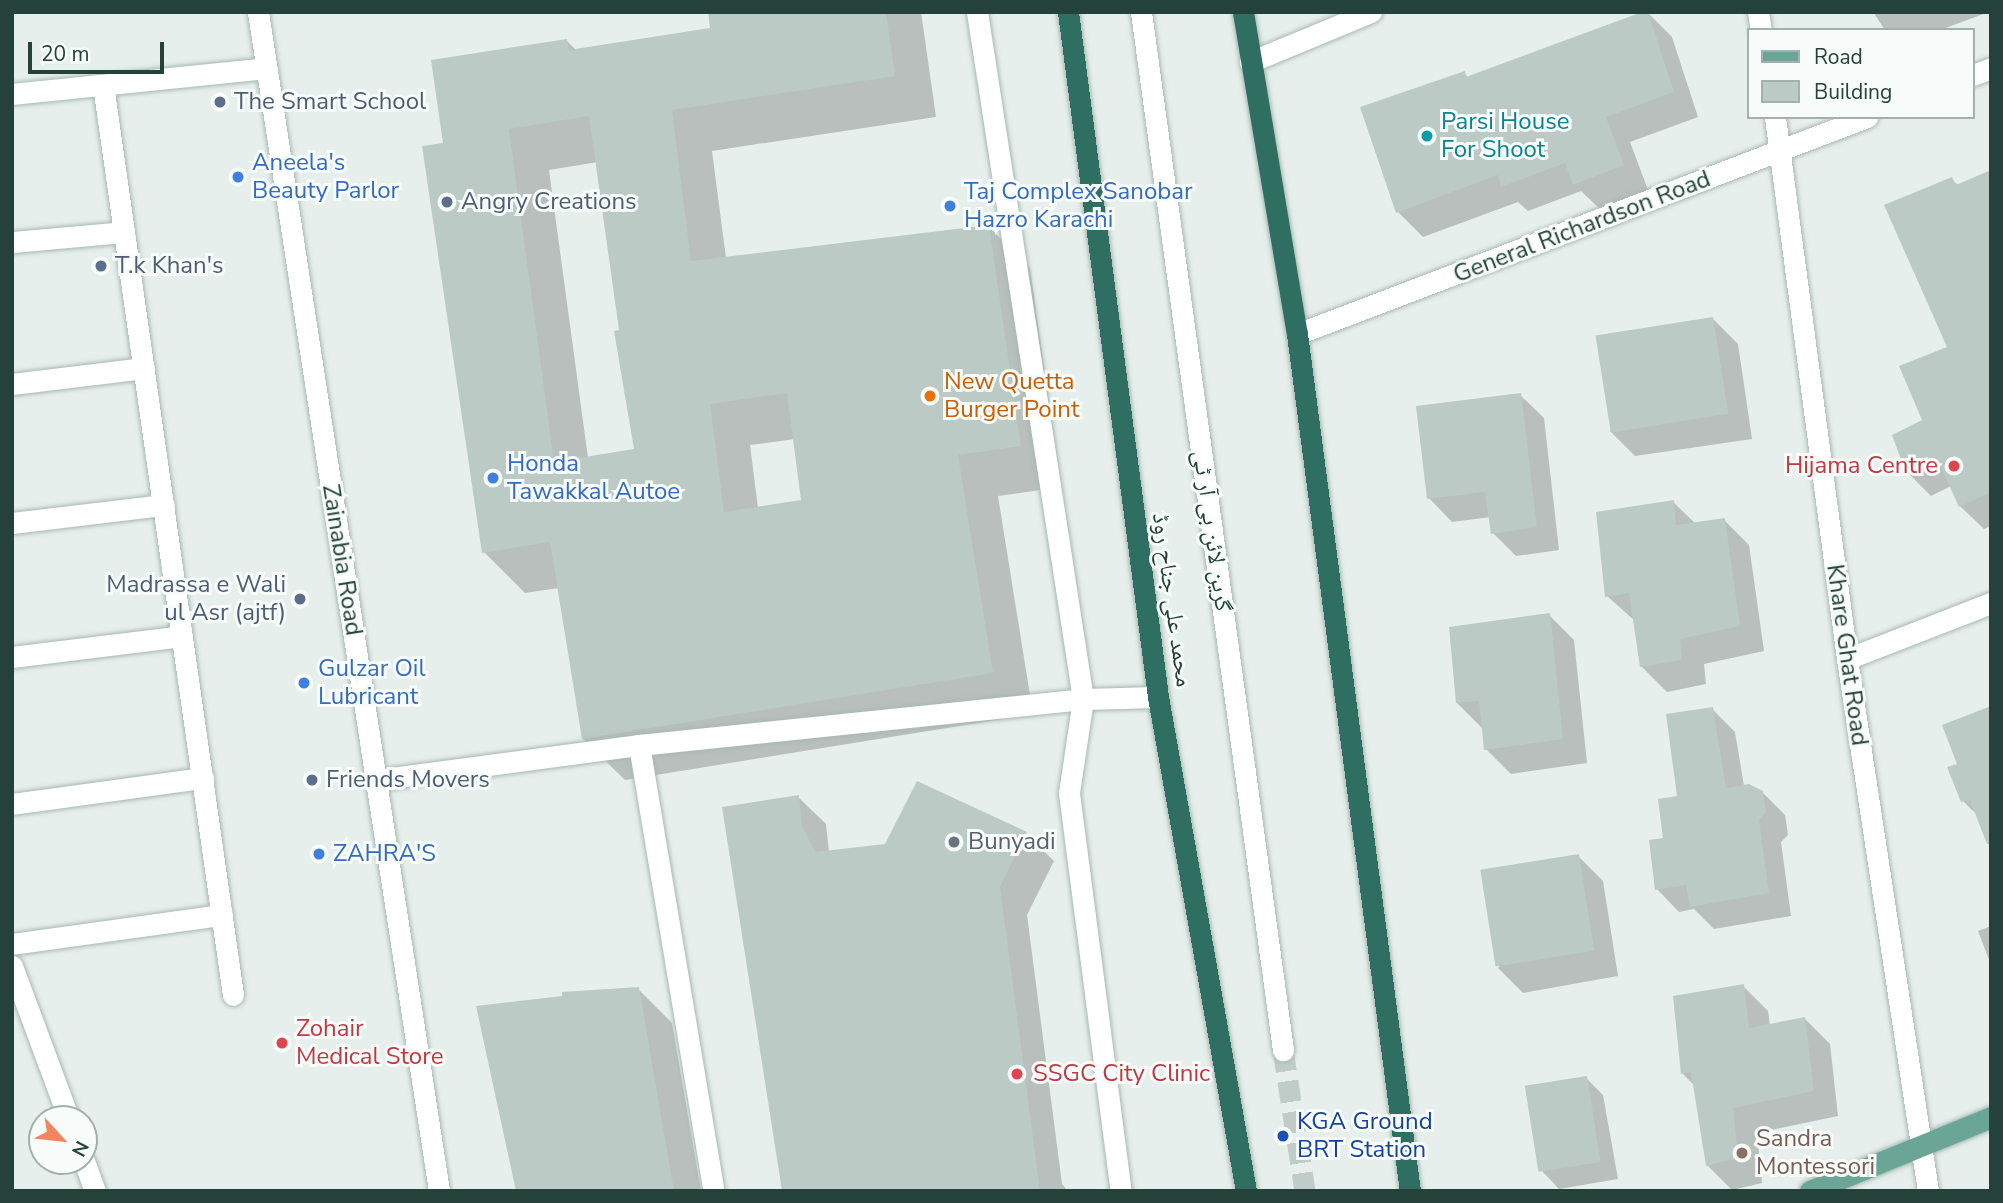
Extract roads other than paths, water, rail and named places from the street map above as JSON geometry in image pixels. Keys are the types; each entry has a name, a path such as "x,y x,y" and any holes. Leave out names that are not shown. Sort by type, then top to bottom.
{"highway":[{"name":"محمد علی جناح روڈ","path":"1068,12 1158,698 1247,1191"},
{"path":"1243,12 1297,334 1410,1191"}],"main road":[{"path":"1810,1191 1991,1117"}],"street":[{"name":"Zainabia Road","path":"258,12 439,1191"},
{"path":"976,12 1083,699 1069,793 1121,1191"},
{"name":"گرین لائن بی آر ٹی","path":"1141,12 1283,1050"},
{"path":"1250,62 1371,12"},
{"path":"12,94 266,68"},
{"path":"103,85 233,995"},
{"name":"Khare Ghat Road","path":"1775,119 1846,659 1928,1191"},
{"name":"General Richardson Road","path":"1297,334 1862,119"},
{"path":"12,242 124,232"},
{"path":"12,384 144,368"},
{"path":"12,523 164,505"},
{"path":"1846,659 1991,603"},
{"path":"12,657 182,636"},
{"path":"376,780 639,745 1083,699 1158,698"},
{"path":"639,745 714,1191"},
{"path":"12,804 203,778"},
{"path":"12,944 222,915"},
{"path":"12,966 64,1105"}],"tunnel":[{"path":"1283,1050 1305,1191"}],"place":[{"name":"The Smart School","path":"220,102"},
{"name":"Parsi House For Shoot","path":"1427,136"},
{"name":"Aneela's Beauty Parlor","path":"238,177"},
{"name":"Angry Creations","path":"447,202"},
{"name":"Taj Complex Sanobar Hazro Karachi","path":"950,206"},
{"name":"T.k Khan's","path":"101,266"},
{"name":"New Quetta Burger Point","path":"930,396"},
{"name":"Hijama Centre","path":"1954,466"},
{"name":"Honda Tawakkal Autoe","path":"493,478"},
{"name":"Madrassa e Wali ul Asr (ajtf)","path":"300,599"},
{"name":"Gulzar Oil Lubricant","path":"304,683"},
{"name":"Friends Movers","path":"312,780"},
{"name":"Bunyadi","path":"954,842"},
{"name":"ZAHRA'S","path":"319,854"},
{"name":"Zohair Medical Store","path":"282,1043"},
{"name":"SSGC City Clinic","path":"1017,1074"},
{"name":"KGA Ground BRT Station","path":"1283,1136"},
{"name":"Sandra Montessori","path":"1742,1153"}]}
